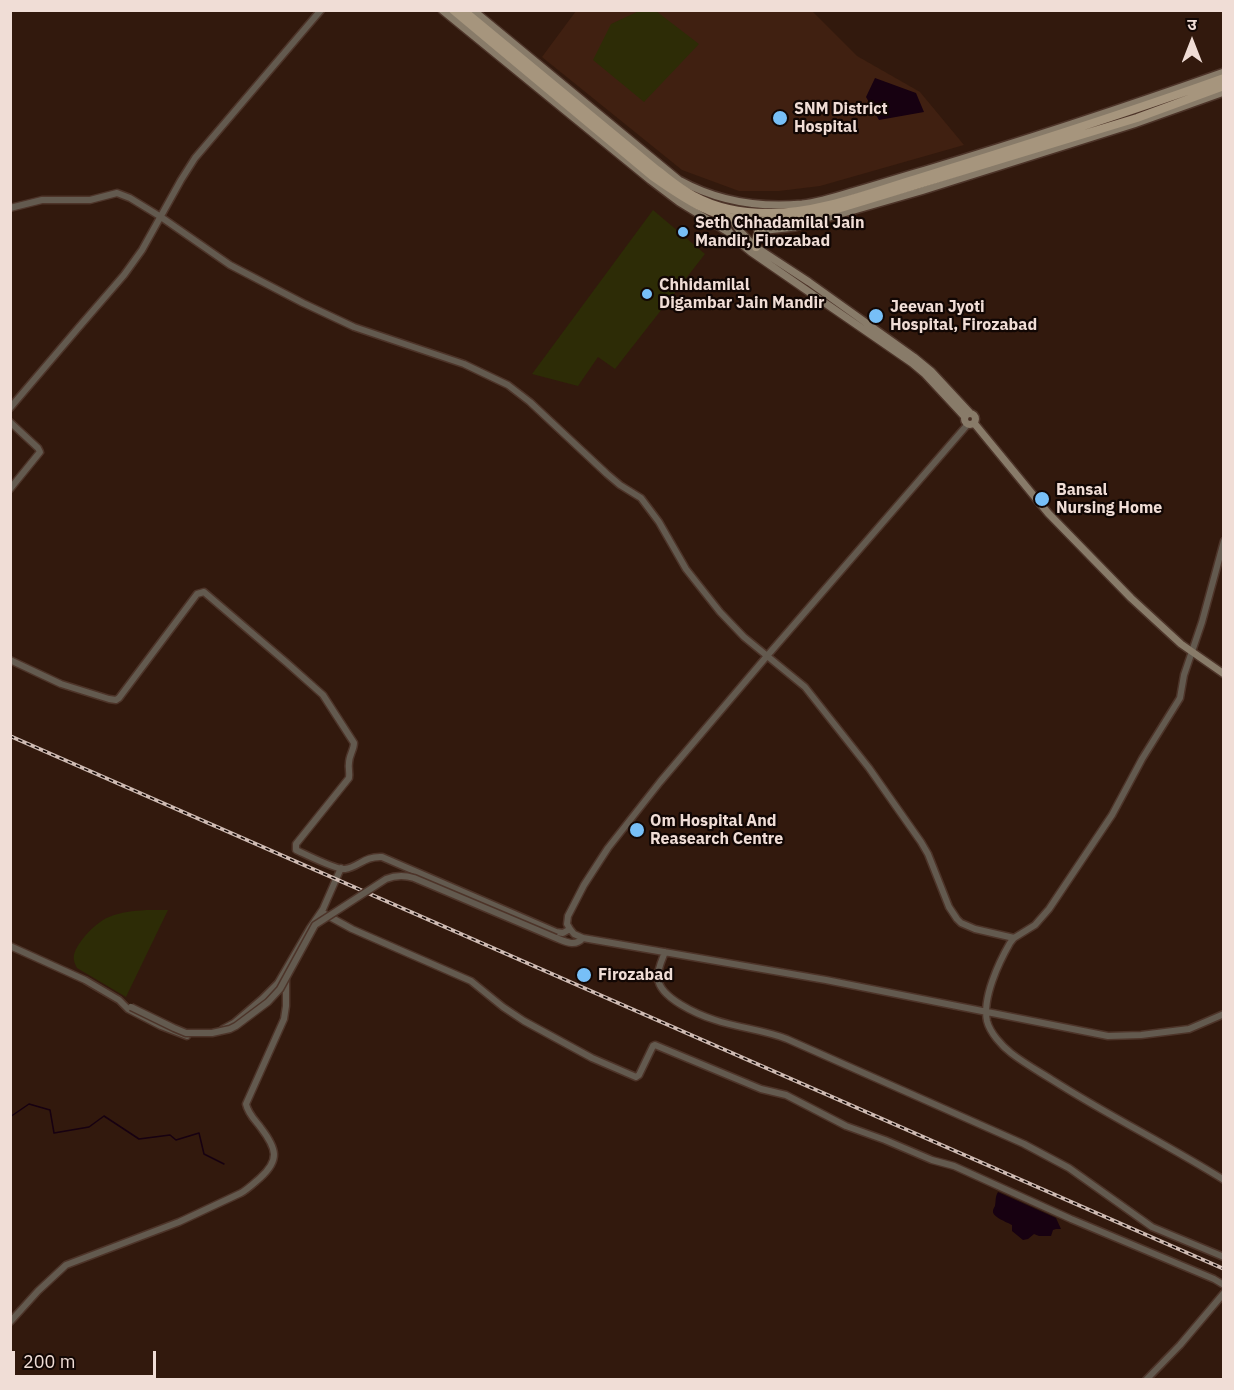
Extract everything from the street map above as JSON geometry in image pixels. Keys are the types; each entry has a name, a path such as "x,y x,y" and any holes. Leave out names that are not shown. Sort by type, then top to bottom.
{"main road":[{"path":"442,10 679,202 728,232 751,252 830,302"},
{"path":"453,10 652,176 680,195 704,209 735,210 767,222 821,214 1224,86"},
{"path":"463,10 684,190 704,201 725,208 766,213 783,213 825,206 1135,114 1224,78"},
{"path":"473,10 679,180 725,208"},
{"path":"735,210 776,204 803,204 822,200 980,154 1224,72"},
{"path":"758,231 795,227 921,191 1134,124 1224,92"},
{"path":"725,208 723,222 728,232"},
{"path":"735,210 739,230 744,237 919,368 969,419 1048,513 1131,598 1192,653 1224,674"},
{"path":"756,247 758,231 767,222"}],"street":[{"path":"10,408 124,275 142,250 195,158 321,10"},
{"path":"10,208 42,200 90,200 117,193 130,198 161,217 230,265 325,314 354,327 464,364 498,380 520,394 607,474 641,498 659,522 686,569 712,603 735,628 805,687 876,777 924,848 957,919 975,929 1014,938"},
{"path":"969,419 660,782 602,855 571,908 567,924 574,934 583,938 826,980 1117,1037 1189,1029 1224,1014"},
{"path":"10,422 40,452 10,489"},
{"path":"1224,541 1203,621 1184,675 1180,698 1142,759 1112,815 1044,915 1035,925 1014,938 1005,952 993,982 987,1012 987,1021 992,1032 1010,1053 1224,1180"},
{"path":"10,660 61,684 109,699 119,698 197,594 200,592 207,594 323,695 354,743 349,762 349,778 295,846 296,850 341,868 347,868 370,857 382,857 556,932 564,933 570,929"},
{"path":"10,946 86,980 128,1009 174,1032 185,1036 218,1030 234,1023 273,990 321,912 341,868"},
{"path":"123,1004 183,1032 208,1034 230,1029 268,1002 280,989 315,925 386,879 396,876 414,878 570,943 579,942 583,938"},
{"path":"321,912 352,929 471,981 524,1021 592,1058 636,1077 653,1046 656,1045 761,1089 786,1095 846,1126 932,1160 954,1166 1224,1285"},
{"path":"665,952 657,978 659,984 672,999 689,1009 713,1020 766,1031 787,1039 1024,1144 1077,1173 1152,1227 1224,1257"},
{"path":"10,1322 66,1265 179,1222 241,1193 270,1169 274,1158 273,1147 248,1111 246,1104 282,1024 286,1006 286,972"},
{"path":"1146,1380 1180,1345 1224,1293"}],"shaded area":[{"name":"SNM District Hospital","path":"576,11 812,11 857,56 920,92 964,145 820,186 779,191 739,191 682,170 542,57"},
{"path":"639,11 656,11 699,44 644,102 593,60 611,24"},
{"path":"875,78 916,93 924,112 879,120 866,97"},
{"path":"653,210 705,254 615,369 598,357 578,386 532,374"},
{"path":"146,910 168,910 126,997 77,968 74,959 76,950 93,928 114,915"},
{"path":"998,1192 1056,1218 1061,1229 1053,1230 1051,1236 1034,1234 1023,1240 1012,1231 1012,1225 993,1213"}],"waterway":[{"path":"10,1117 29,1104 50,1110 54,1133 89,1127 104,1116 139,1139 170,1135 176,1140 199,1133 204,1154 224,1164"}],"railway":[{"path":"10,736 1224,1269"}],"place":[{"name":"SNM District Hospital","path":"780,118"},
{"name":"Seth Chhadamilal Jain Mandir, Firozabad","path":"683,232"},
{"name":"Chhidamilal Digambar Jain Mandir","path":"647,294"},
{"name":"Jeevan Jyoti Hospital, Firozabad","path":"876,316"},
{"name":"Bansal Nursing Home","path":"1042,499"},
{"name":"Om Hospital And Reasearch Centre","path":"637,830"},
{"name":"Firozabad","path":"584,975"}]}
